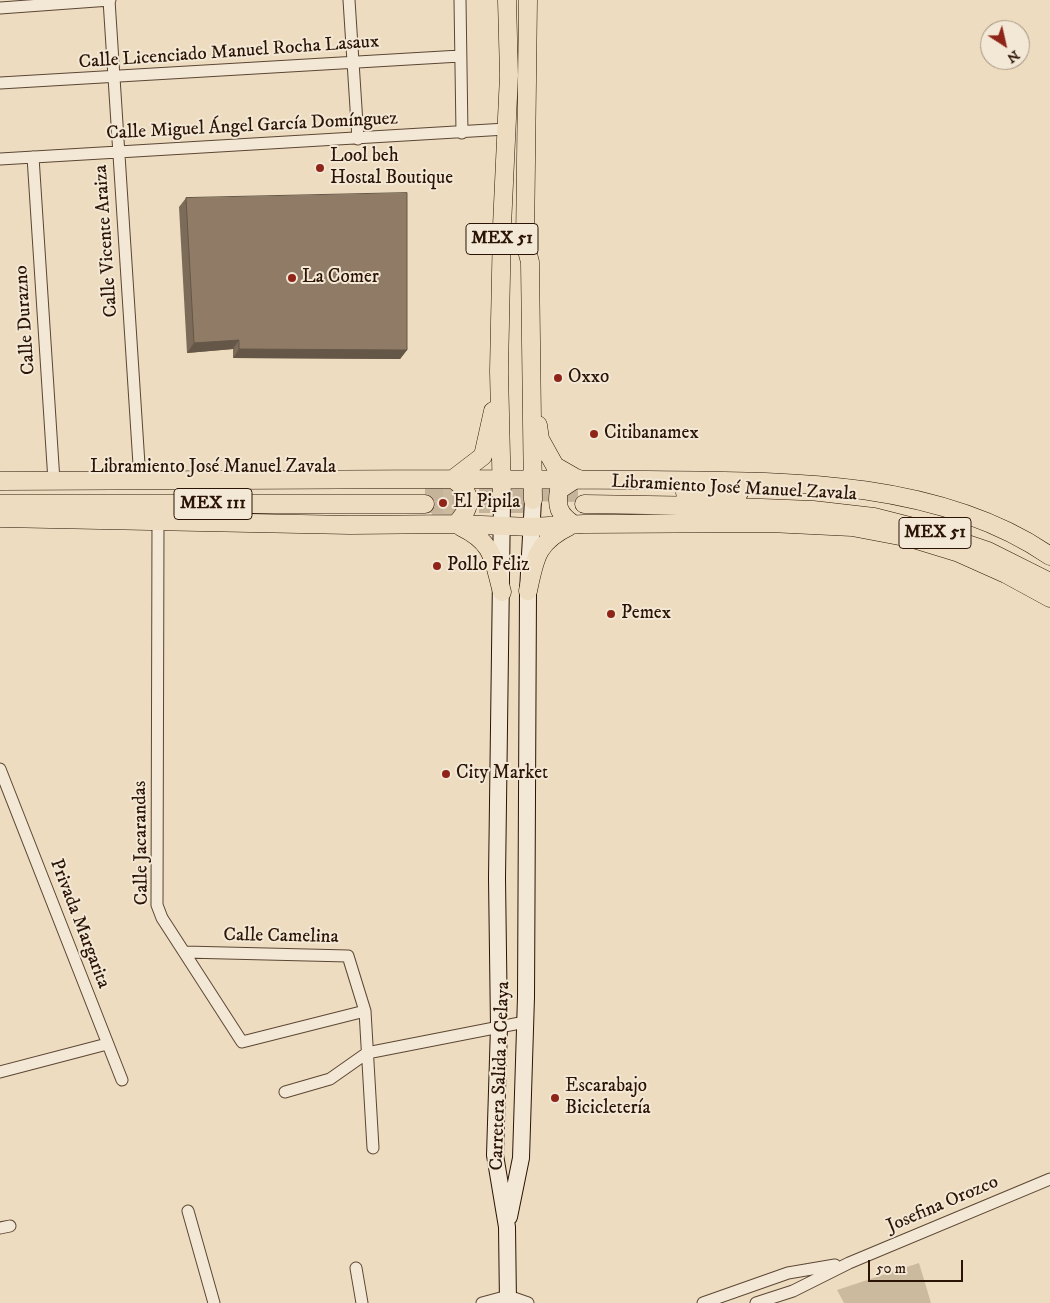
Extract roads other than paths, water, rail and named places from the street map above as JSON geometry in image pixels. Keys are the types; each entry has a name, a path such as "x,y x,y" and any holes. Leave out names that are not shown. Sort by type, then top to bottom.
{"main road":[{"name":"MEX 51","path":"502,501 500,371 509,74 507,0"},
{"name":"MEX 51","path":"528,0 524,243 530,262 533,500"},
{"path":"453,479 483,456 500,371"},
{"path":"533,388 540,439 555,466 582,492"},
{"path":"0,481 533,478 582,492"},
{"path":"453,479 464,486 469,498 467,512 456,524"},
{"path":"573,524 562,516 557,504 559,490 582,492 788,484 866,490 923,500 1021,536 1050,556"},
{"name":"Libramiento José Manuel Zavala","path":"0,489 425,497 0,504"},
{"name":"Libramiento José Manuel Zavala","path":"582,492 818,496 900,505 946,518 1001,539 1050,564"},
{"name":"Libramiento José Manuel Zavala","path":"582,492 813,510 874,517 929,530 988,551 1050,582"},
{"name":"Carretera Salida a Celaya","path":"507,1227 521,1158 525,1022 528,590 533,500"},
{"name":"Carretera Salida a Celaya","path":"502,501 498,910 499,1027 495,1155 507,1227"},
{"path":"0,518 158,522 456,524 532,527 573,524 770,523 852,527 910,538 958,553 1006,574 1050,598"},
{"path":"456,524 478,535 492,552 502,592"},
{"path":"528,590 536,556 543,544 554,534 573,524"},
{"path":"498,910 526,908"},
{"name":"MEX 51","path":"507,1227 508,1300"}],"street":[{"path":"0,8 110,0"},
{"name":"Calle Vicente Araiza","path":"110,0 140,480"},
{"path":"349,0 358,139"},
{"path":"460,0 462,133"},
{"name":"Calle Licenciado Manuel Rocha Lasaux","path":"0,83 114,78 460,56"},
{"name":"Calle Miguel Ángel García Domínguez","path":"0,159 506,129"},
{"name":"Calle Durazno","path":"33,157 54,481"},
{"name":"Calle Jacarandas","path":"158,522 157,905 162,918 242,1042 365,1011"},
{"name":"Privada Margarita","path":"0,770 2,782 122,1080"},
{"name":"Calle Camelina","path":"185,952 348,956 365,1011"},
{"path":"365,1011 373,1148"},
{"path":"285,1092 330,1078 367,1053 525,1022"},
{"path":"0,1072 107,1044"},
{"name":"Josefina Orozco","path":"756,1303 793,1291 849,1263 1050,1178"},
{"path":"188,1211 214,1303"},
{"name":"Josefina Orozco","path":"704,1303 788,1273 849,1263"},
{"path":"356,1268 362,1303"},
{"path":"482,1303 508,1300 528,1303"}],"tunnel":[{"path":"425,491 585,493"},
{"path":"425,504 535,504"}],"place":[{"name":"Lool beh Hostal Boutique","path":"320,168"},
{"name":"La Comer","path":"292,278"},
{"name":"Oxxo","path":"558,378"},
{"name":"Citibanamex","path":"594,434"},
{"name":"El Pipila","path":"443,503"},
{"name":"Pollo Feliz","path":"437,566"},
{"name":"Pemex","path":"611,614"},
{"name":"City Market","path":"446,774"},
{"name":"Escarabajo Bicicletería","path":"555,1098"}]}
